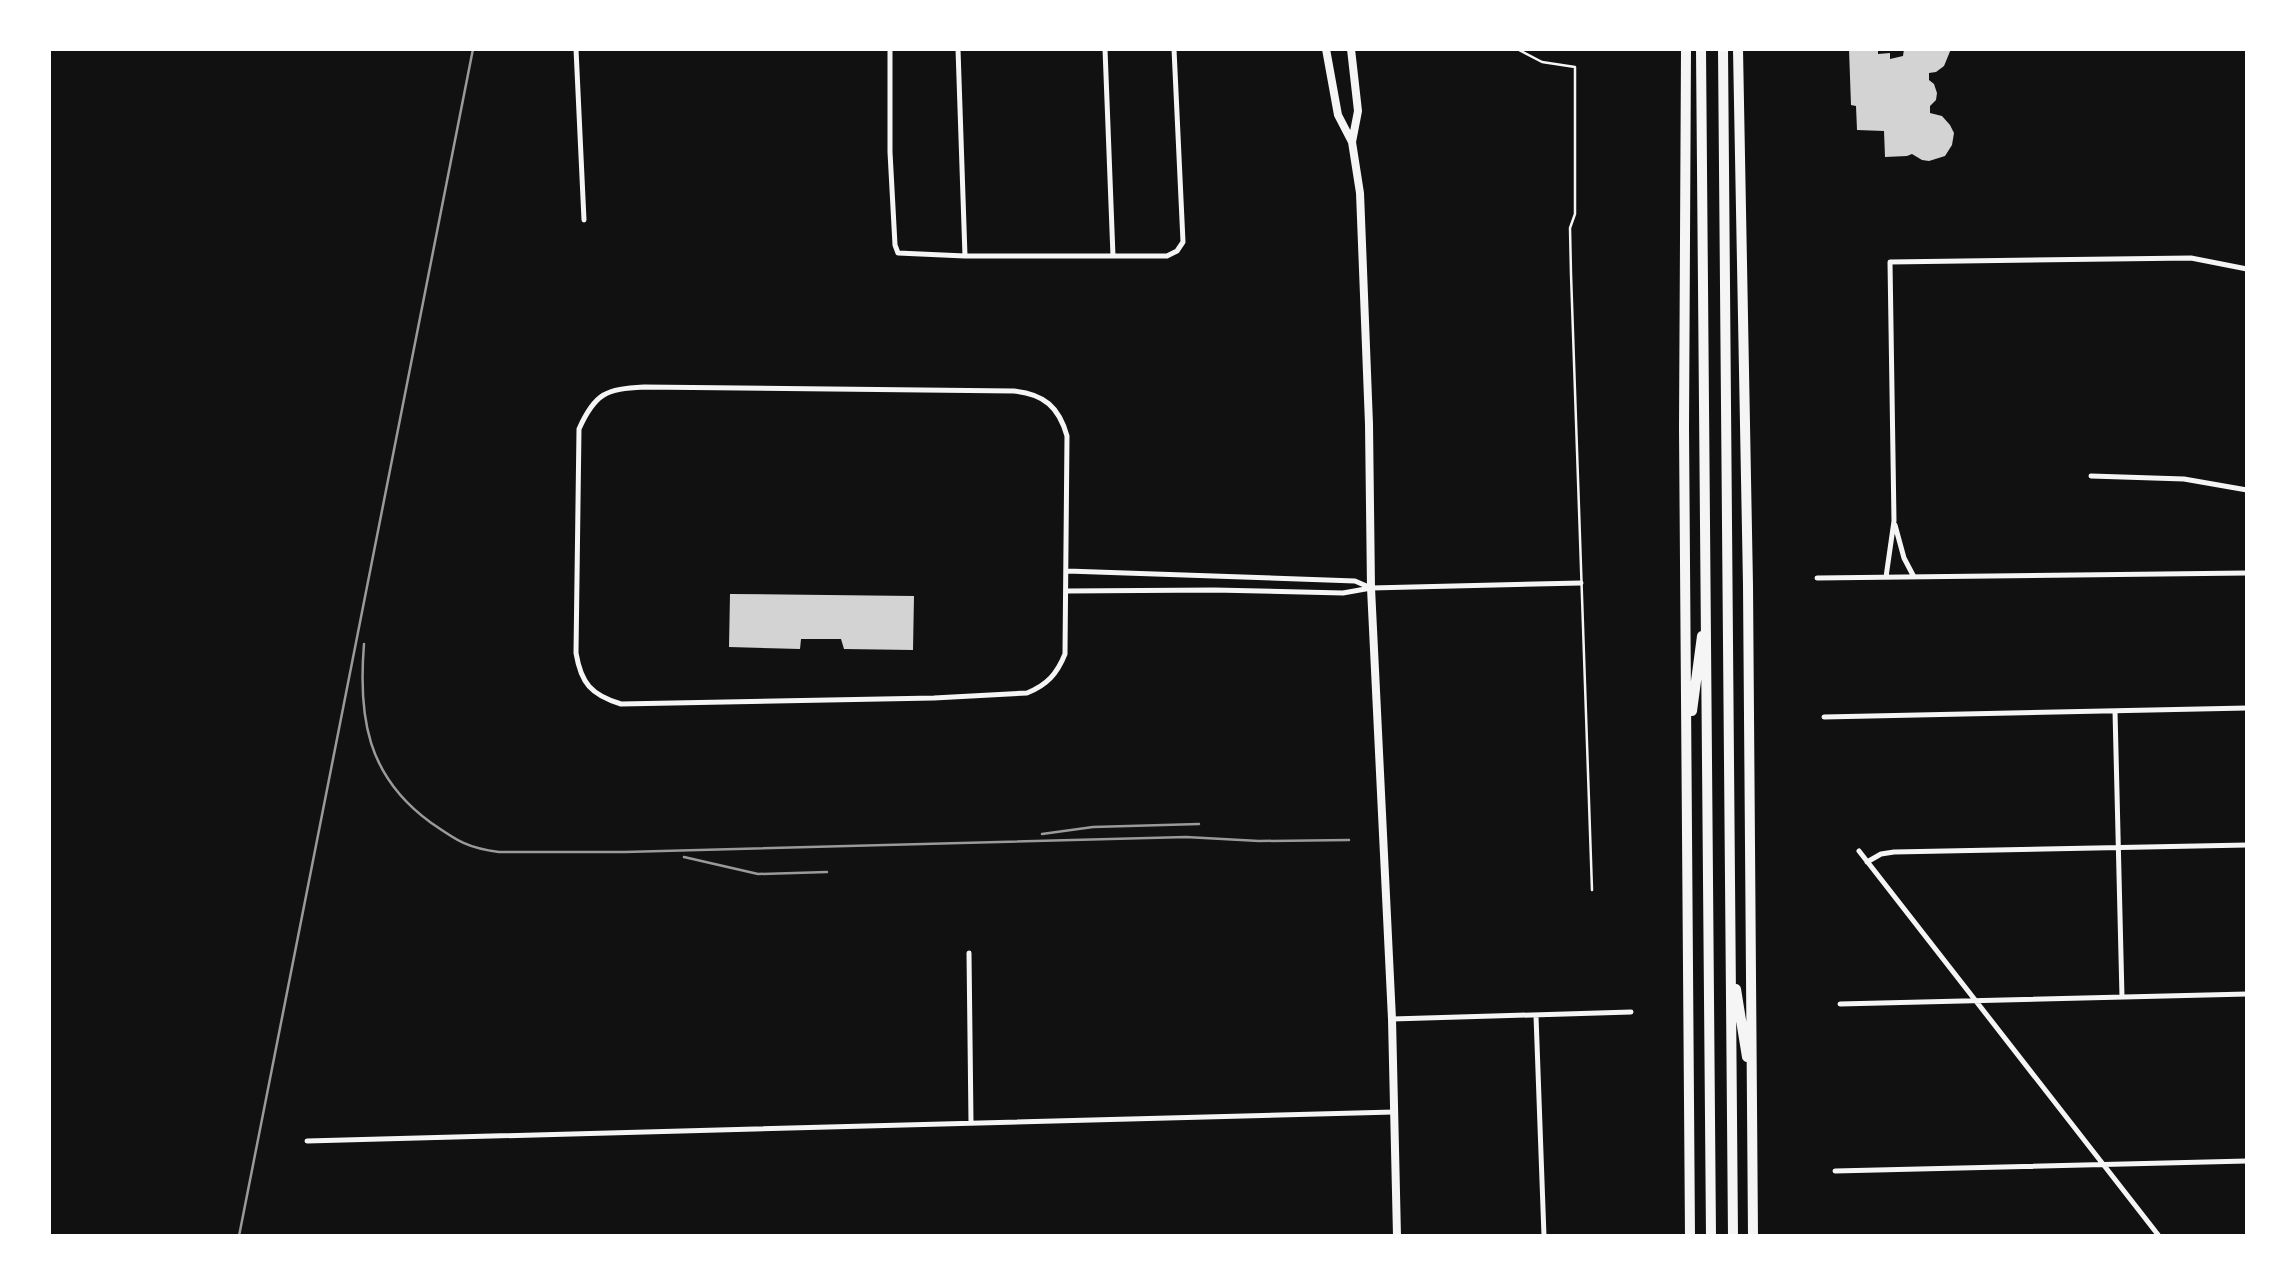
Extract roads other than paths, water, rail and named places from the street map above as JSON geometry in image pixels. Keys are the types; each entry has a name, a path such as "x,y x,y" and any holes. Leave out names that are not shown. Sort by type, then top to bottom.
{"highway":[{"path":"1686,49 1684,375 1690,1236"},
{"path":"1701,49 1711,1236"},
{"path":"1723,49 1733,1236"},
{"path":"1738,49 1746,477 1753,1236"},
{"path":"1687,748 1707,597"},
{"path":"1731,957 1752,1087"}],"main road":[{"path":"1326,49 1338,115 1353,142"},
{"path":"1351,49 1358,111 1353,142 1360,193 1369,424 1371,588 1392,1018 1397,1236"}],"street":[{"path":"576,49 583,220"},
{"path":"890,49 890,152 895,245 898,253 965,256 1167,256 1177,251 1183,242 1174,49"},
{"path":"958,49 965,256"},
{"path":"1105,49 1112,256"},
{"path":"1886,577 1894,521 1890,262 2191,258 2247,269"},
{"path":"617,388 1014,391 1040,397 1053,406 1063,420 1067,436 1067,591 1065,654 1060,668 1051,680 1027,693 934,698 621,704 605,699 584,681 576,653 579,429 588,409 598,397 617,388"},
{"path":"2091,476 2185,479 2247,490"},
{"path":"1894,521 1904,558 1914,577"},
{"path":"1067,572 1354,581 1371,588"},
{"path":"1817,578 2247,573"},
{"path":"1067,591 1343,593 1371,588 1581,583"},
{"path":"1824,717 2247,708"},
{"path":"2115,711 2122,997"},
{"path":"1867,862 1881,853 1894,852 2247,845"},
{"path":"1859,851 2159,1236"},
{"path":"969,953 971,1122"},
{"path":"1840,1004 2247,994"},
{"path":"1392,1018 1631,1012"},
{"path":"1536,1016 1544,1236"},
{"path":"307,1141 1394,1112"},
{"path":"1835,1171 2247,1161"}],"lane":[{"path":"1517,49 1542,62 1575,67 1575,214 1570,228 1592,890"}],"railway":[{"path":"239,1236 473,49"},
{"path":"364,644 363,696 366,720 371,743 392,785 409,804 447,834 488,850 625,852 1186,837 1259,841 1349,840"},
{"path":"1042,834 1093,827 1199,824"},
{"path":"684,857 758,874 827,872"}]}
